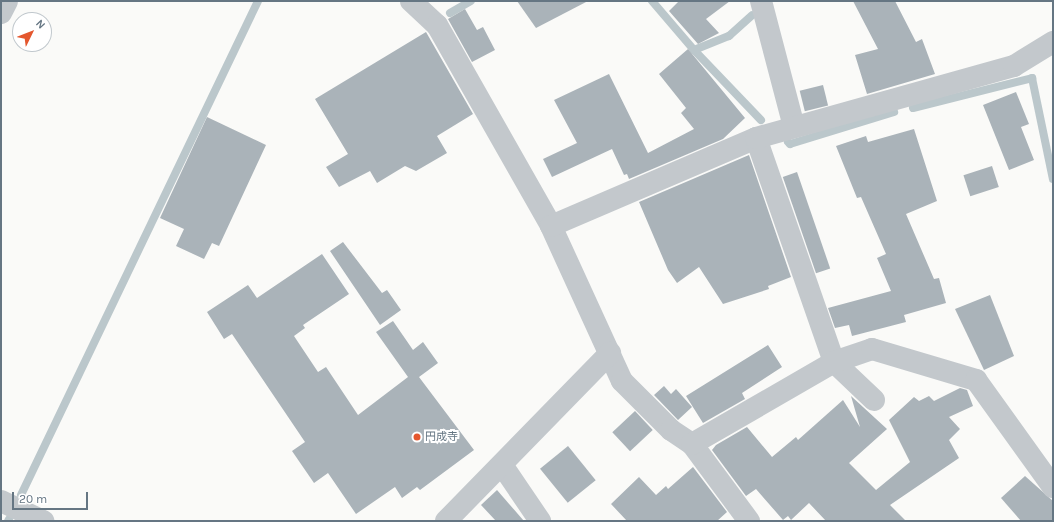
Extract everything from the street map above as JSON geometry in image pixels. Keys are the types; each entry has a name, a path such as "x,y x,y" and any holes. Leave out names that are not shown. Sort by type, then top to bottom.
{"street":[{"path":"1,12 6,1"},
{"path":"411,1 437,25 550,226 622,380 671,430 692,444 749,521"},
{"path":"761,1 794,127"},
{"path":"550,226 756,138 1014,66 1053,42"},
{"path":"756,138 834,362 874,400"},
{"path":"692,444 834,362 872,349 976,380 1053,487"},
{"path":"446,521 610,353"},
{"path":"502,465 540,521"},
{"path":"1,501 42,521"}],"building":[{"path":"517,1 588,1 536,28"},
{"path":"679,1 730,1 706,19 719,33 698,44 669,11"},
{"path":"853,1 895,1 916,42 922,39 935,74 867,94 855,55 878,49"},
{"path":"465,9 477,30 483,27 495,50 472,62 448,19"},
{"path":"426,32 473,114 437,136 447,153 416,171 405,166 377,183 370,171 339,187 326,167 348,154 315,99"},
{"path":"688,49 745,118 723,139 629,179 627,174 624,175 612,149 552,177 543,159 577,143 554,100 609,74 648,153 694,129 681,113 686,108 659,74"},
{"path":"823,85 828,105 805,111 800,91"},
{"path":"1016,92 1029,124 1021,127 1034,160 1009,170 983,105"},
{"path":"207,117 266,145 219,246 212,243 204,259 176,246 184,229 160,218"},
{"path":"914,129 937,201 906,214 934,279 939,278 946,303 904,315 906,322 852,336 849,325 835,328 828,308 891,291 877,258 886,254 861,197 857,198 836,146 866,136 868,142"},
{"path":"749,155 791,277 768,286 769,289 723,304 699,267 677,283 668,270 639,202"},
{"path":"992,166 999,187 970,196 963,175"},
{"path":"797,172 830,268 816,273 783,177"},
{"path":"343,242 382,293 387,290 401,310 380,325 330,251"},
{"path":"322,254 349,294 303,325 305,328 294,336 318,372 326,367 358,415 408,377 376,332 393,321 413,350 423,342 438,363 419,377 474,450 420,490 417,487 402,498 395,487 356,514 328,473 314,483 292,451 305,442 232,334 224,339 207,312 248,285 257,298"},
{"path":"990,295 1014,356 984,370 955,309"},
{"path":"768,345 782,367 742,393 745,399 703,423 686,396"},
{"path":"664,386 671,394 676,389 692,407 678,420 654,395"},
{"path":"960,388 967,390 973,406 949,417 960,429 949,440 959,458 890,505 906,521 826,521 809,503 791,520 788,516 783,520 756,489 746,496 712,450 716,445 747,427 772,457 796,437 798,440 843,400 860,427 851,396 887,429 849,463 876,490 910,462 889,420 914,397 919,401 929,396 934,401"},
{"path":"635,411 653,430 630,451 612,432"},
{"path":"568,446 596,480 568,503 540,469"},
{"path":"693,467 727,512 717,521 627,521 611,504 639,477 656,495 666,486 668,489"},
{"path":"1025,476 1053,501 1053,521 1021,521 1001,498"},
{"path":"497,490 524,521 496,521 481,505"}],"waterway":[{"path":"21,495 258,1"},
{"path":"450,13 471,1"},
{"path":"652,1 694,50 761,120"},
{"path":"694,50 729,36 752,15"},
{"path":"913,108 1032,78 1053,179"},
{"path":"788,142 790,144 894,112"}],"place":[{"name":"円成寺","path":"417,437"}]}
